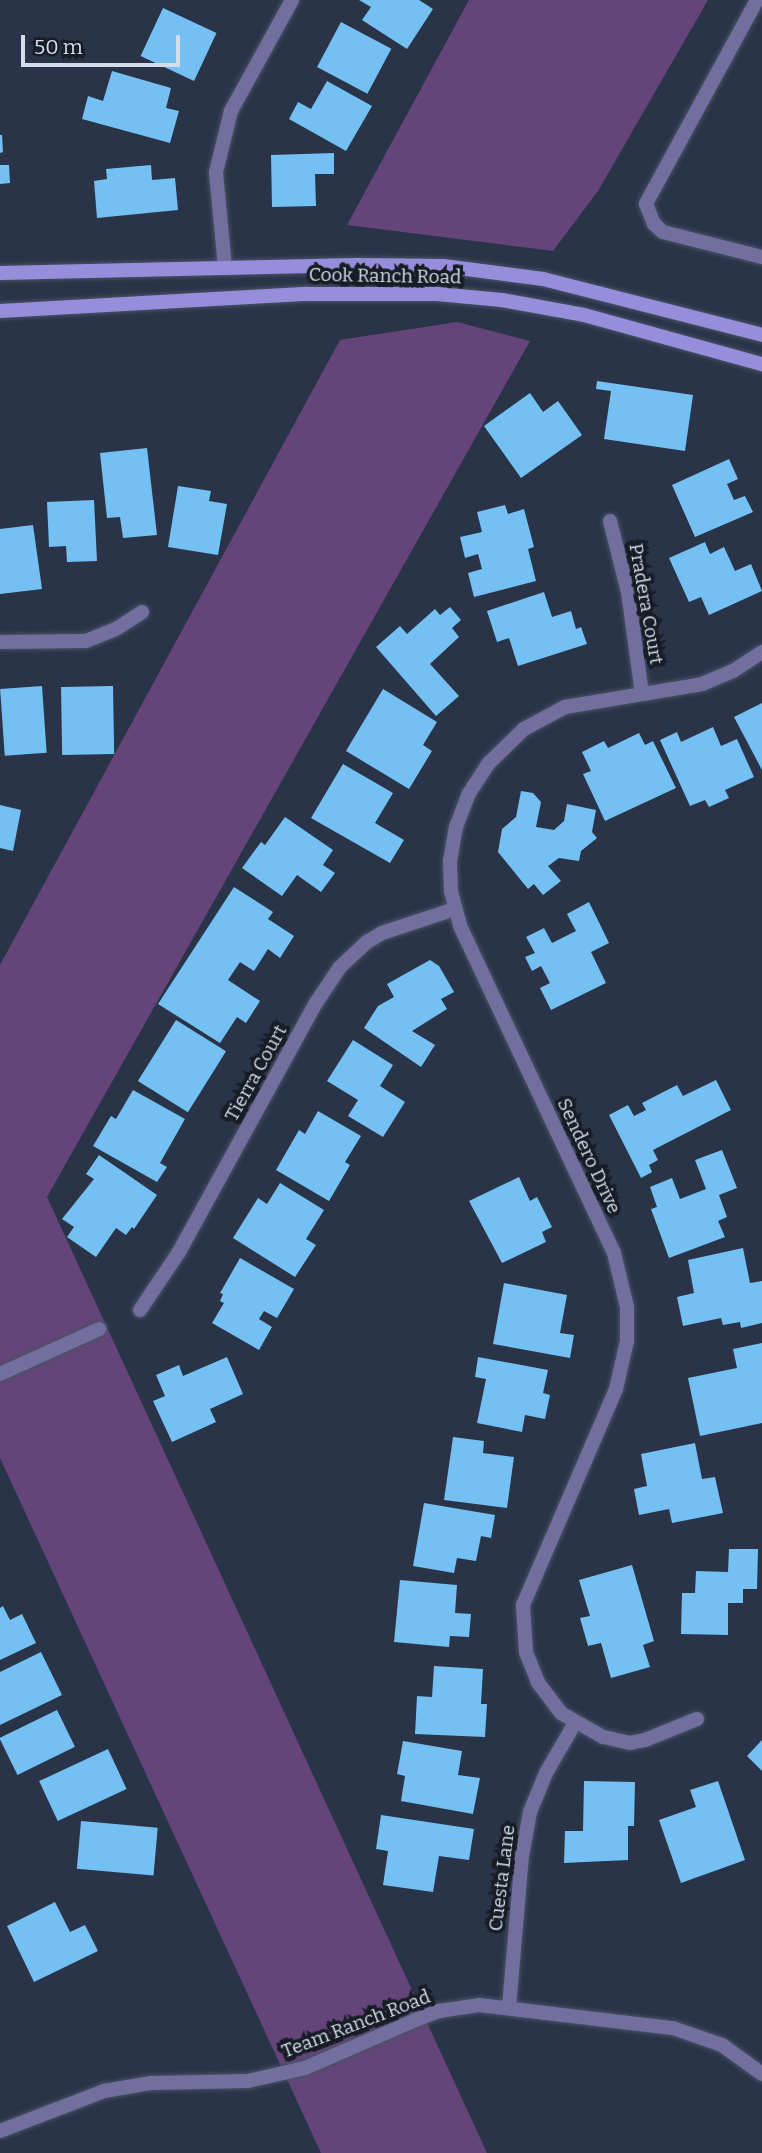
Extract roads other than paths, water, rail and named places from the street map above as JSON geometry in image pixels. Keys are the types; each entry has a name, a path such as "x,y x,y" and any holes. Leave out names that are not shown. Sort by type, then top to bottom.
{"street":[{"path":"225,268 216,173 231,111 292,0"},
{"path":"757,0 646,204 654,224 663,232 762,257"},
{"name":"Cook Ranch Road","path":"0,274 395,265 480,270 581,287 762,335"},
{"name":"Cook Ranch Road","path":"0,311 308,294 437,294 502,300 584,315 762,363"},
{"name":"Pradera Court","path":"610,521 628,592 642,694"},
{"path":"0,642 86,641 116,629 142,612"},
{"name":"Sendero Drive","path":"698,1718 630,1743 603,1737 575,1723 548,1697 531,1666 522,1637 523,1605 616,1389 627,1341 627,1307 614,1253 455,909 450,876 454,836 468,795 489,763 524,729 565,707 702,684 733,671 762,652"},
{"name":"Tierra Court","path":"139,1310 179,1252 316,1003 341,967 360,948 382,933 455,909"},
{"path":"0,1374 99,1329"},
{"name":"Cuesta Lane","path":"509,2007 522,1856 530,1812 546,1773 575,1723"},
{"name":"Team Ranch Road","path":"0,2132 104,2091 151,2083 248,2081 327,2060 439,2011 479,2005 661,2026 699,2035 743,2058 762,2074"}]}
